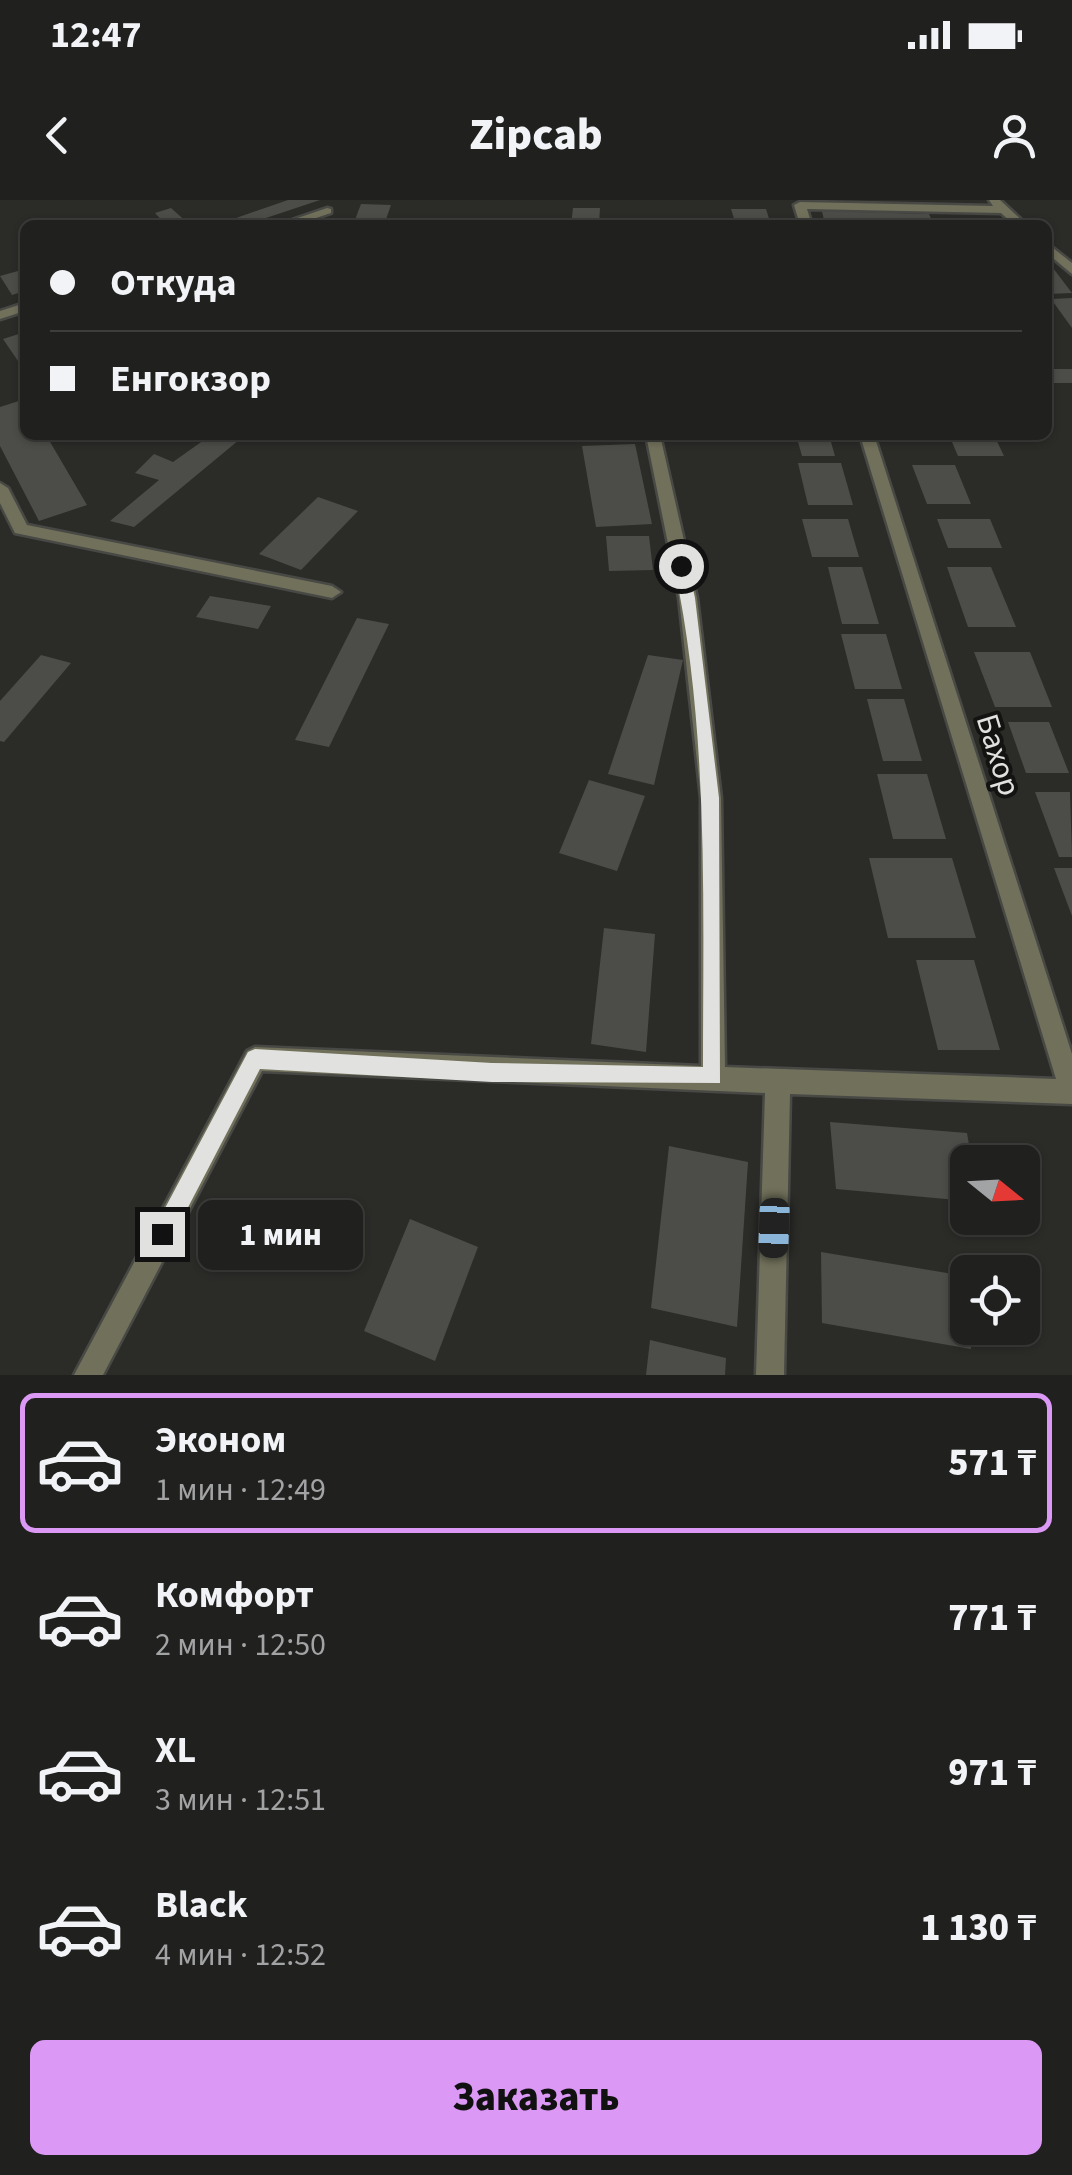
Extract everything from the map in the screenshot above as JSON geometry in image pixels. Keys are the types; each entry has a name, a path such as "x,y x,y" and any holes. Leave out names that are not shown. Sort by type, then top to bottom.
{"street":[{"path":"327,218 336,200"},
{"path":"992,200 1016,220"},
{"path":"804,220 800,205 1004,210"},
{"path":"1052,252 1072,270"},
{"path":"653,440 688,598 710,798 713,1076"},
{"name":"Бахор","path":"869,440 1072,1092"},
{"path":"0,488 21,529 332,592"},
{"path":"88,1375 255,1059 492,1072 713,1076 1072,1092"},
{"path":"770,1375 778,1081"}],"building":[{"path":"288,200 320,200 260,220 230,220"},
{"path":"361,204 391,205 386,220 355,220"},
{"path":"171,208 184,220 161,220 155,213"},
{"path":"573,208 600,208 599,220 572,220"},
{"path":"731,209 766,209 769,220 734,220"},
{"path":"822,211 929,214 932,220 824,220"},
{"path":"1052,268 1053,268 1072,293 1052,294"},
{"path":"20,270 20,293 12,295 0,276"},
{"path":"1072,298 1072,328 1052,300"},
{"path":"20,334 20,360 18,361 3,339"},
{"path":"1052,369 1072,369 1072,383 1052,383"},
{"path":"20,401 20,440 49,440 87,505 39,521 0,446 0,407"},
{"path":"204,440 239,440 134,527 110,521 159,480 135,473 154,454 173,462"},
{"path":"797,440 830,440 835,456 802,456"},
{"path":"951,440 996,440 1004,456 958,456"},
{"path":"635,444 652,524 596,527 582,446"},
{"path":"798,463 841,463 853,505 808,505"},
{"path":"912,465 955,465 971,504 927,504"},
{"path":"318,497 358,511 301,570 259,554"},
{"path":"802,519 848,519 859,557 812,557"},
{"path":"937,519 990,519 1002,548 948,548"},
{"path":"606,536 649,536 653,570 609,571"},
{"path":"828,567 862,567 879,624 842,624"},
{"path":"947,567 991,567 1016,627 968,627"},
{"path":"210,596 271,606 258,629 196,617"},
{"path":"357,618 389,624 329,747 295,740"},
{"path":"841,634 886,634 902,689 855,689"},
{"path":"974,652 1030,652 1052,707 995,707"},
{"path":"41,655 71,663 4,742 0,741 0,701"},
{"path":"648,655 683,660 654,785 608,774"},
{"path":"867,699 904,699 922,761 883,761"},
{"path":"1008,722 1049,722 1069,773 1026,773"},
{"path":"877,774 927,774 946,839 893,839"},
{"path":"589,780 645,796 617,871 559,853"},
{"path":"1035,792 1070,792 1072,857 1059,857"},
{"path":"869,858 952,858 976,938 888,938"},
{"path":"1054,868 1072,868 1072,916"},
{"path":"604,928 655,934 646,1052 591,1044"},
{"path":"916,960 974,960 1000,1050 938,1050"},
{"path":"830,1122 967,1133 969,1145 950,1145 950,1199 836,1189"},
{"path":"669,1146 748,1162 737,1327 651,1308"},
{"path":"410,1219 478,1247 435,1361 364,1331"},
{"path":"821,1252 950,1274 950,1345 971,1345 971,1349 822,1323"},
{"path":"650,1340 726,1358 725,1375 646,1375"}],"route":[{"path":"162,1234 255,1059 492,1072 713,1076 710,798 681,566"}]}
